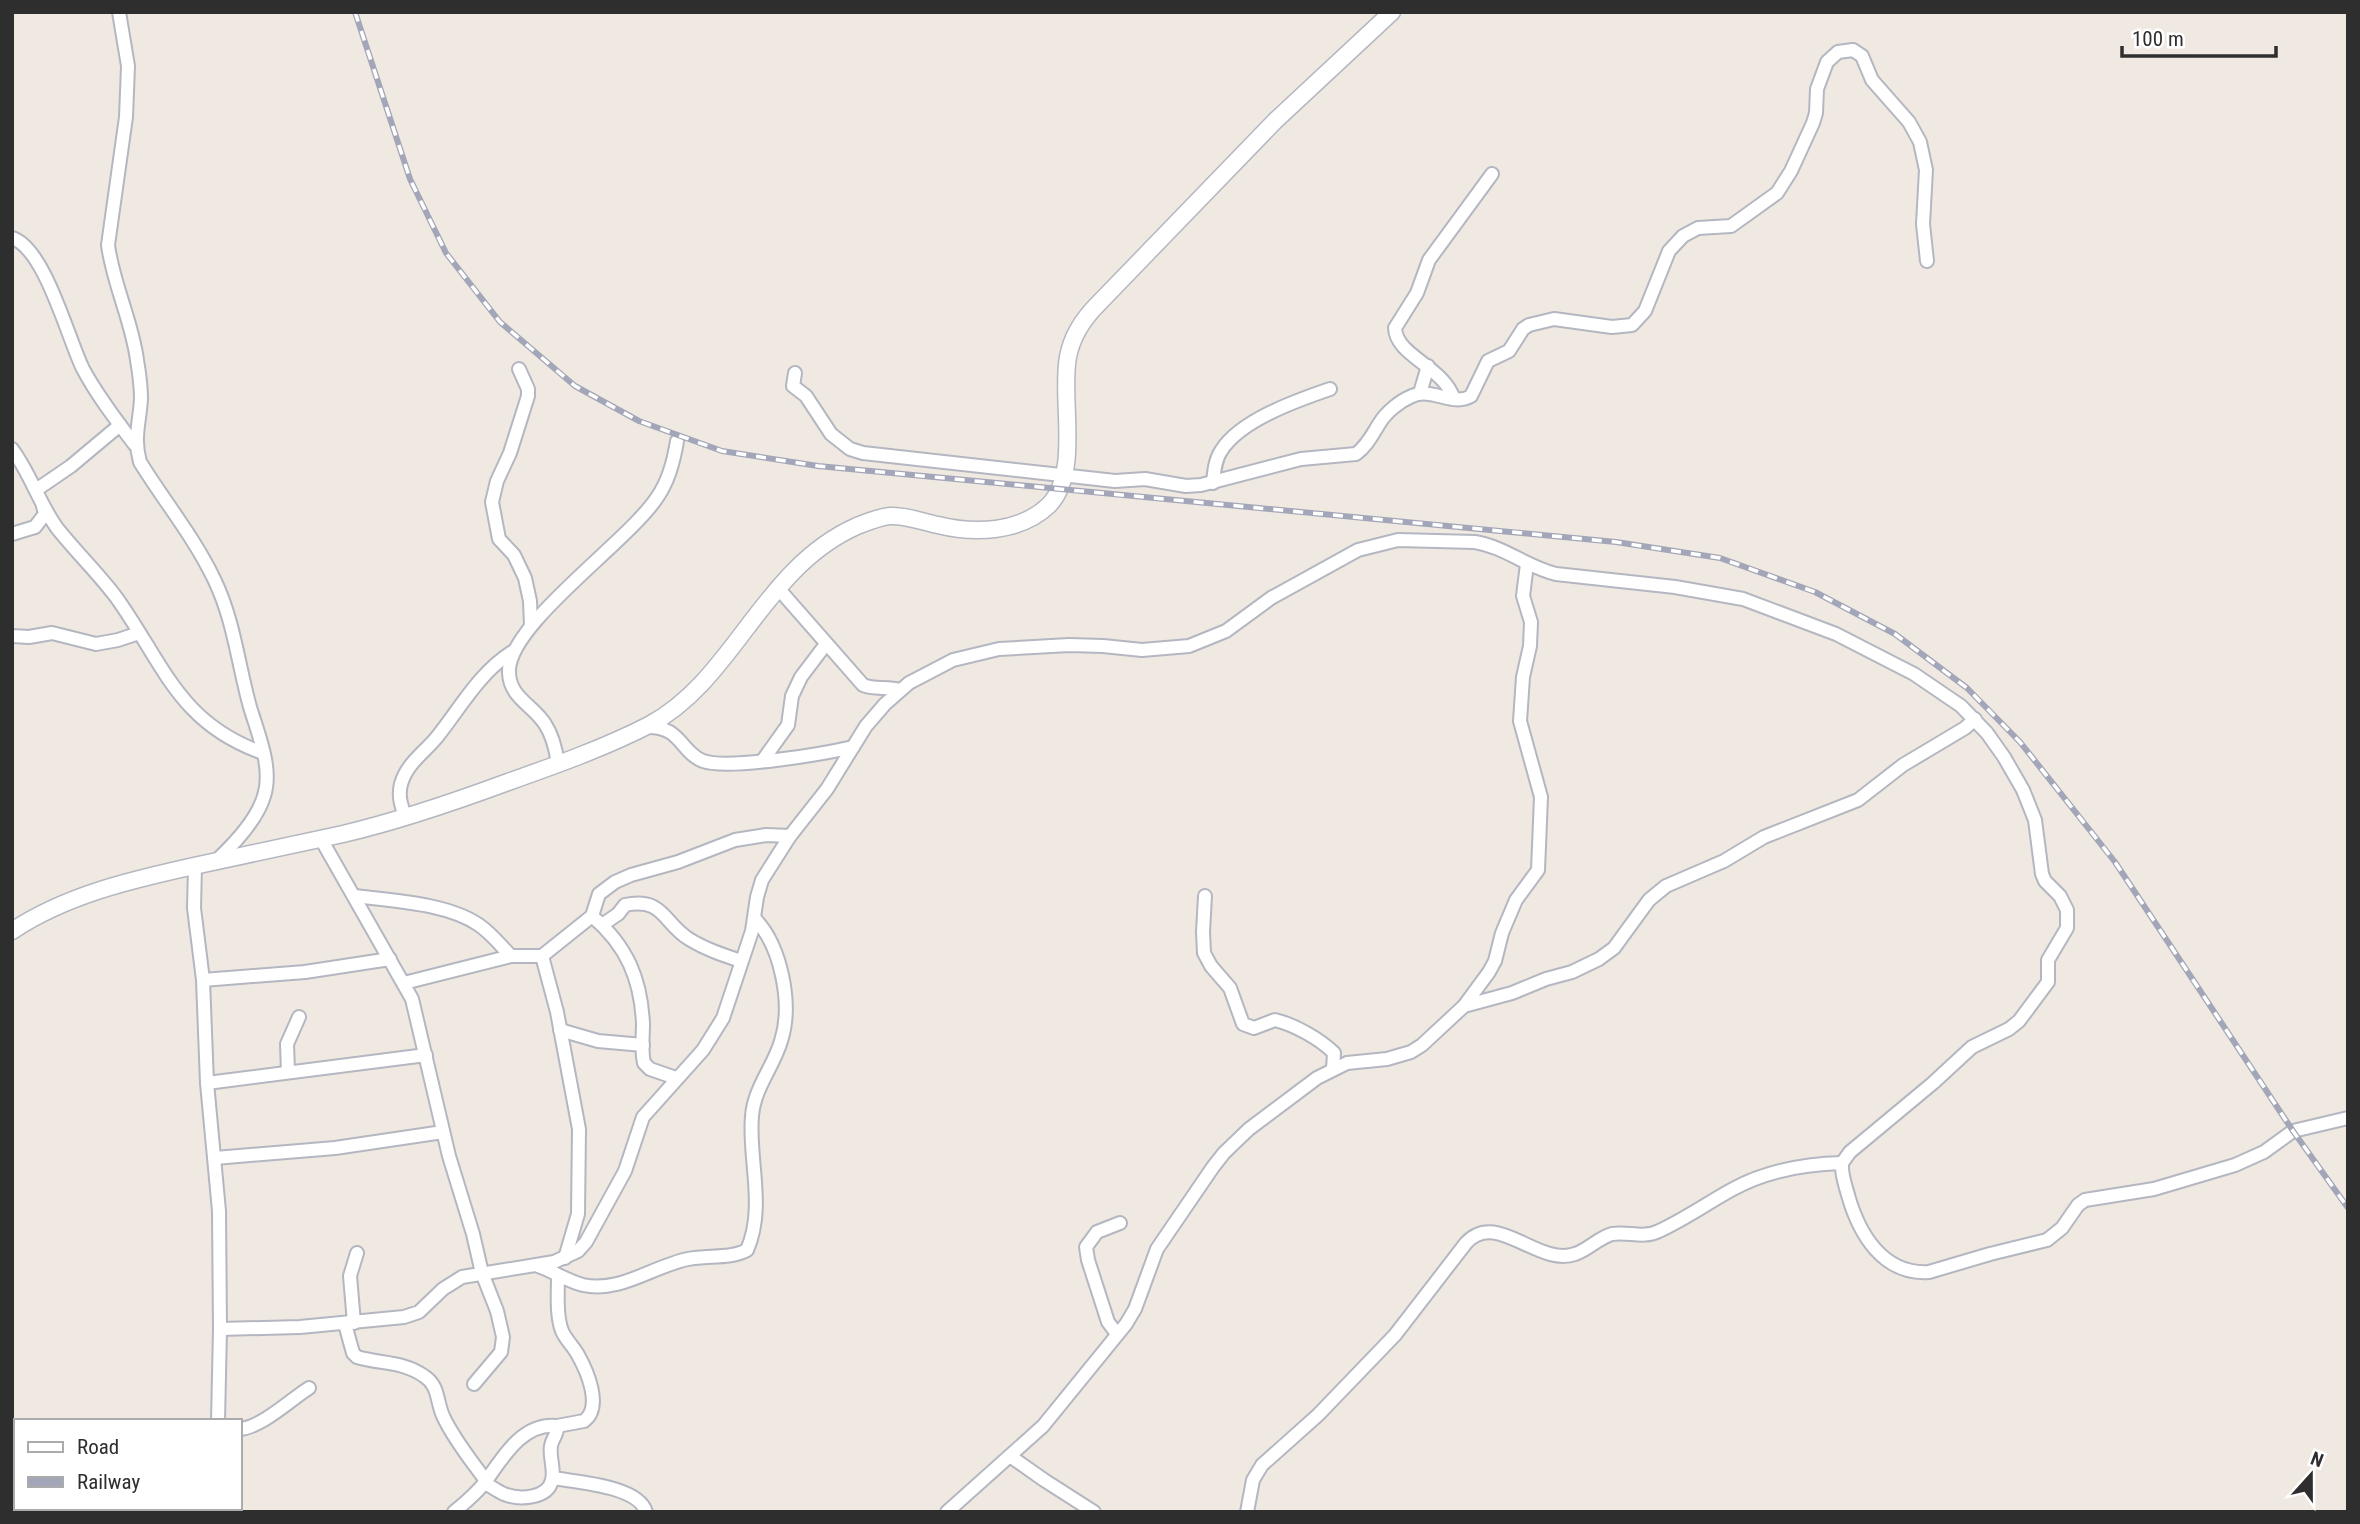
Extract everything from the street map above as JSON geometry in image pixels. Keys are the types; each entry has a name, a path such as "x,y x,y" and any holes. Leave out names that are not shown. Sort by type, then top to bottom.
{"street":[{"path":"119,12 128,66 127,104 108,245 110,262 123,298 137,357 141,397 135,445"},
{"path":"12,931 37,915 84,896 152,875 367,828 476,794 558,764 645,727 670,712 692,692 776,587 809,556 856,526 894,516 972,531 988,531 1016,523 1047,507 1059,489 1063,475 1068,444 1067,360 1080,325 1098,303 1275,121 1392,12"},
{"path":"795,373 795,389 806,396 831,435 858,452 1115,481 1155,479 1186,486 1213,482 1301,458 1356,454 1363,449 1388,412 1408,398 1420,393 1460,400 1471,396 1488,361 1509,351 1523,329 1529,325 1562,319 1619,328 1638,321 1650,302 1670,251 1683,236 1698,228 1731,226 1777,193 1791,172 1813,123 1817,89 1827,62 1838,52 1853,50 1862,56 1872,79 1909,122 1920,142 1926,170 1923,223 1927,261"},
{"path":"1454,399 1448,384 1399,342 1395,328 1417,293 1429,260 1492,174"},
{"path":"12,238 22,242 41,270 83,368 135,445 140,462 196,548 222,597 237,643 266,772 264,795 256,812 217,860"},
{"path":"1420,393 1428,366"},
{"path":"519,369 528,389 528,396 492,502 499,538 514,555 525,578 530,601 531,626"},
{"path":"1213,482 1220,452 1230,439 1279,410 1330,389"},
{"path":"36,490 71,466 120,425"},
{"path":"405,816 400,794 407,770 437,736 480,679 512,652 543,610 646,512 667,478 677,440"},
{"path":"12,449 23,464 57,528 116,597 169,682 189,708 229,736 263,753"},
{"path":"12,534 35,527 45,514 43,506"},
{"path":"220,1329 391,1320 419,1312 453,1282 481,1273 537,1266 565,1258 578,1251 596,1227 629,1161 643,1117 703,1050 723,1018 755,919 762,880 790,836 827,789 866,726 900,690 953,660 999,649 1069,645 1157,650 1202,642 1226,631 1271,598 1348,555 1388,541 1475,542 1499,548 1536,569 1556,574 1695,590 1755,603 1811,623 1864,647 1932,685 1975,719 2004,757 2029,803 2038,832 2042,874 2064,903 2068,916 2067,928 2050,956 2048,982 2019,1021 2009,1029 1972,1047 1850,1152 1842,1163 1841,1171 1856,1219 1879,1255 1898,1266 1921,1273 2047,1240 2062,1228 2078,1205 2085,1200 2141,1192 2235,1165 2264,1152 2293,1131 2348,1118"},
{"path":"947,1512 1054,1414 1117,1334 1135,1309 1157,1249 1224,1153 1260,1121 1333,1069 1347,1063 1387,1059 1411,1052 1422,1045 1464,1006 1489,972 1495,961 1504,926 1516,900 1538,870 1541,797 1520,721 1523,677 1530,646 1531,622 1523,601 1527,564"},
{"path":"776,587 863,685 869,688 889,687 900,690"},
{"path":"12,636 52,633 96,644 139,633"},
{"path":"763,760 788,724 792,696 801,677 826,644"},
{"path":"512,652 509,676 514,691 545,724 555,746 558,764"},
{"path":"1464,1006 1498,998 1572,972 1599,959 1614,948 1649,900 1666,886 1724,861 1764,837 1858,800 1892,773 1975,719"},
{"path":"645,727 663,728 703,761 720,766 853,747"},
{"path":"676,1078 650,1069 644,1063 642,1012 636,974 631,963 597,920 602,890 631,875 678,862 715,846 743,838 790,836"},
{"path":"321,839 412,999 443,1132 479,1255 481,1273 497,1311 504,1341 502,1352 474,1384"},
{"path":"195,866 194,908 203,980 207,1083 215,1158 220,1250 218,1419"},
{"path":"355,896 418,905 454,914 479,925 511,956"},
{"path":"1205,896 1202,932 1204,953 1211,966 1230,988 1243,1024 1254,1028 1275,1020 1298,1030 1334,1053 1333,1069"},
{"path":"404,983 511,956 542,956 597,920 618,914 625,905 648,904 661,910 681,934 741,961"},
{"path":"537,1266 584,1285 606,1285 638,1278 676,1262 711,1255 736,1254 747,1250 752,1235 755,1201 752,1114 784,1029 781,970 772,941 755,919"},
{"path":"542,956 560,1030 579,1129 578,1214 565,1258"},
{"path":"203,980 314,971 390,959"},
{"path":"288,1072 287,1044 299,1017"},
{"path":"560,1030 598,1041 643,1045"},
{"path":"207,1083 426,1055"},
{"path":"215,1158 335,1148 443,1132"},
{"path":"1247,1512 1253,1480 1262,1465 1318,1415 1395,1335 1471,1237 1495,1233 1515,1238 1552,1257 1574,1255 1613,1234 1638,1236 1659,1231 1735,1188 1766,1175 1820,1164 1842,1163"},
{"path":"1117,1334 1108,1322 1086,1247 1097,1232 1121,1223"},
{"path":"357,1253 351,1276 350,1324 351,1346 357,1357 397,1363 418,1372 431,1382 436,1388 443,1417 485,1482 503,1493 524,1497 544,1492 553,1478 551,1446 558,1433 557,1426"},
{"path":"454,1512 470,1499 501,1457 515,1443 540,1427 584,1421 590,1415 593,1401 591,1388 580,1358 562,1330 558,1276"},
{"path":"242,1429 259,1422 309,1388"},
{"path":"1010,1456 1094,1512"},
{"path":"553,1478 627,1493 642,1502 646,1512"}],"railway":[{"path":"355,12 410,179 446,253 500,322 575,386 639,421 722,451 818,466 1616,542 1720,558 1815,592 1895,634 1967,688 2020,742 2115,862 2293,1131 2348,1208"}]}
